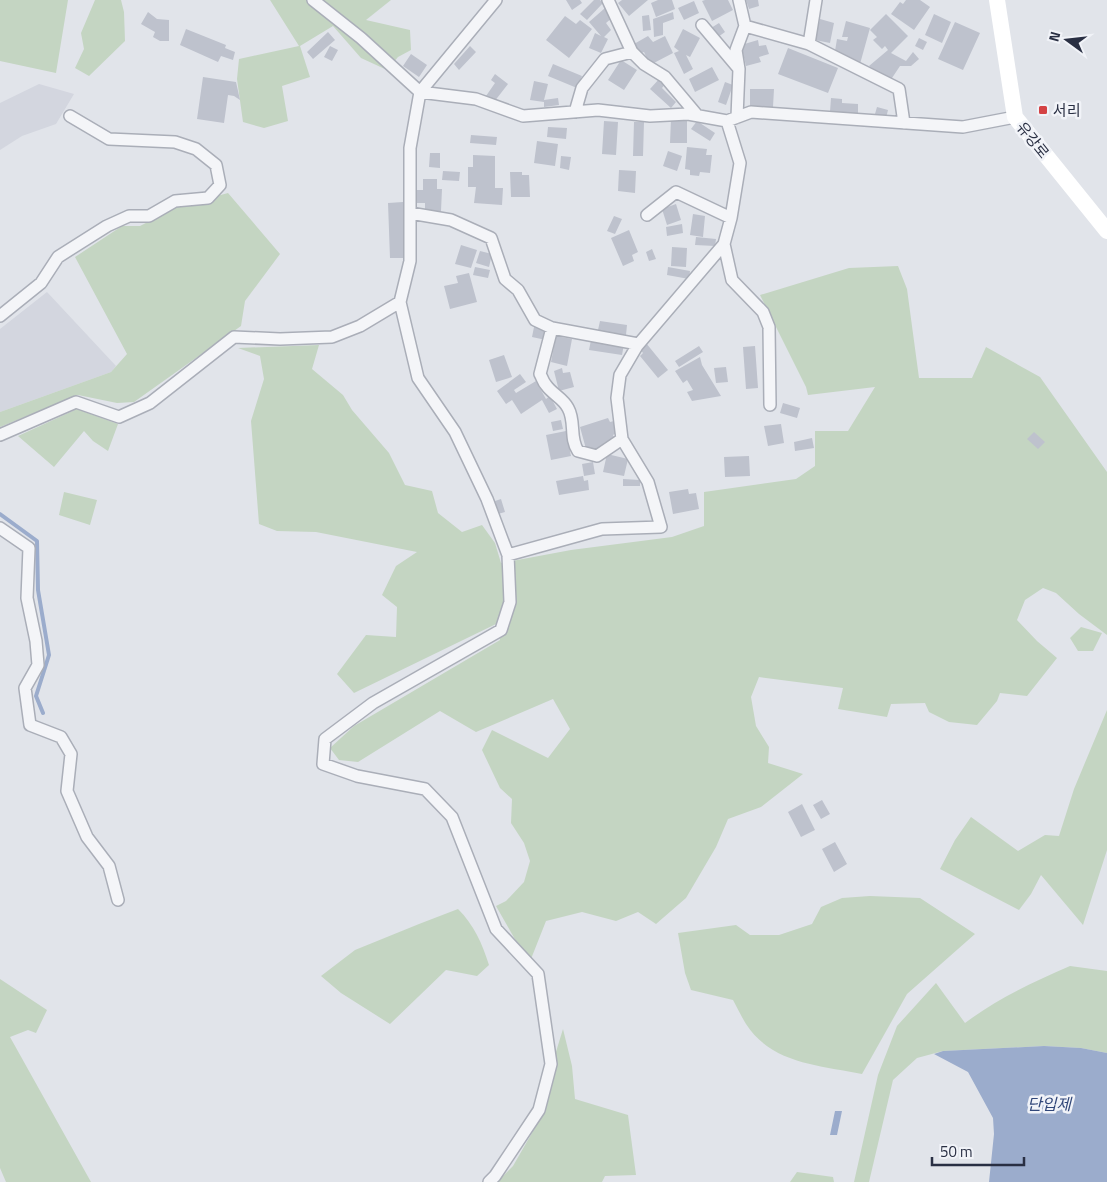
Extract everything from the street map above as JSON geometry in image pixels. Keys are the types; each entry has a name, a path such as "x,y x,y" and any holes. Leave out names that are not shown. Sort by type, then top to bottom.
{"main road":[{"name":"유강로","path":"997,0 1015,117 1107,231"}],"street":[{"path":"313,0 361,38 420,92 476,98 523,116 598,110 650,116 688,114 732,119 751,112 963,127 1015,117"},
{"path":"489,1182 495,1176 539,1110 551,1064 538,974 496,929 452,817 425,790 358,776 323,764 325,740 372,703 501,630 510,602 508,555 487,499 455,432 418,378 400,302 410,261 410,148 420,92 496,0"},
{"path":"608,0 632,52 644,64 665,77 697,115"},
{"path":"508,555 602,529 661,527 648,482 622,438 617,398 620,375 638,344 724,244 732,218 740,163 732,119 739,69 736,50 745,26 739,0"},
{"path":"809,44 816,0"},
{"path":"702,25 739,69"},
{"path":"745,26 809,44 899,89 904,123"},
{"path":"575,112 582,88 605,59 632,52"},
{"path":"0,316 41,284 58,257 107,226 129,216 149,216 175,202 208,198 220,185 216,165 196,149 175,142 109,139 70,116"},
{"path":"647,215 676,192 732,218"},
{"path":"410,214 451,220 492,238 505,279 518,290 535,320 552,328 638,344"},
{"path":"724,244 732,280 763,312 769,327 770,405"},
{"path":"0,435 76,402 119,416 150,404 234,337 280,339 332,337 360,326 400,302"},
{"path":"552,328 540,374 546,385 561,398 569,410 573,430 573,444 578,451 597,456 622,438"},
{"path":"0,528 29,548 27,598 36,641 38,665 25,688 30,725 61,738 71,754 67,791 86,837 109,866 118,900"}],"shaded area":[{"path":"39,84 74,94 56,124 22,136 0,150 0,103"},
{"path":"47,292 116,366 111,372 0,412 0,329"}],"green space":[{"path":"0,0 68,0 56,73 0,61"},
{"path":"95,0 121,0 124,12 125,41 89,76 75,68 84,49 81,33"},
{"path":"270,0 391,0 366,20 410,30 411,50 398,57 387,70 361,58 333,26 300,46 310,77 282,86 288,121 264,128 243,122 237,79 239,59 299,46"},
{"path":"228,193 280,254 245,301 241,326 134,402 117,403 78,395 0,427 0,412 111,372 127,354 75,257 122,226 140,226 177,207"},
{"path":"898,266 907,289 919,378 972,378 986,347 1040,377 1107,472 1107,635 1079,614 1056,593 1043,588 1025,600 1017,620 1057,658 1027,696 1000,693 997,701 977,725 949,722 929,712 925,703 891,704 887,717 838,709 843,688 759,677 751,697 756,726 769,747 768,763 803,774 761,807 728,819 716,847 686,898 656,924 638,912 616,921 582,912 546,921 529,964 496,906 506,901 524,882 530,861 524,843 511,823 512,799 500,788 482,750 492,730 548,758 570,729 553,699 476,732 440,711 358,762 339,760 330,748 354,726 500,640 496,624 354,693 337,674 366,635 396,637 397,607 382,595 396,566 417,552 316,532 277,531 259,524 251,421 264,379 260,356 238,348 319,345 312,369 343,395 352,410 389,453 405,485 432,491 438,513 462,532 482,525 495,543 501,563 571,550 672,537 704,526 704,492 796,479 815,466 815,431 848,431 875,387 808,395 806,387 760,295 849,268"},
{"path":"77,409 118,424 108,451 93,441 84,431 54,467 18,436"},
{"path":"64,492 97,500 90,525 59,515"},
{"path":"1081,627 1102,633 1093,651 1078,651 1070,638"},
{"path":"1107,710 1107,850 1083,925 1041,875 1031,894 1019,910 940,869 955,840 971,817 1018,851 1045,835 1059,836 1074,789"},
{"path":"870,896 920,898 975,934 907,994 862,1074 813,1065 783,1055 757,1037 746,1024 733,1000 691,990 685,973 678,933 736,925 750,935 779,935 812,924 821,907 842,898"},
{"path":"458,909 469,921 477,935 489,965 477,976 446,970 390,1024 341,993 321,976 355,950"},
{"path":"1070,966 1107,971 1107,1053 1081,1048 1044,1046 943,1051 917,1058 893,1080 869,1182 854,1182 878,1075 897,1026 936,983 965,1023 990,1006 1042,978"},
{"path":"0,979 47,1010 36,1033 28,1030 10,1037 91,1182 6,1182 0,1168"},
{"path":"563,1029 572,1066 575,1099 628,1115 636,1175 605,1176 602,1182 497,1182 513,1166 544,1112 555,1055"},
{"path":"797,1172 833,1177 834,1182 790,1182"}],"water":[{"name":"단입제","path":"1044,1046 1081,1048 1107,1053 1107,1182 989,1182 994,1134 993,1118 968,1072 934,1054 943,1051"},
{"path":"835,1111 842,1111 837,1135 830,1135"}],"building":[{"path":"566,0 580,0 582,3 572,10"},
{"path":"594,0 600,0 603,3 587,20 580,14"},
{"path":"622,0 648,0 629,16 618,3"},
{"path":"658,0 672,0 675,9 656,17 651,3"},
{"path":"728,0 733,10 712,21 702,1"},
{"path":"746,0 758,0 759,6 749,9"},
{"path":"906,0 920,0 930,7 914,30 891,14 900,2 903,4"},
{"path":"694,1 699,13 684,20 678,8"},
{"path":"605,8 613,17 606,23 611,30 604,37 608,39 601,53 589,48 595,33 601,36 589,22"},
{"path":"148,12 157,19 169,20 169,41 160,41 153,37 155,32 141,24"},
{"path":"673,12 674,19 663,23 663,35 654,37 653,19"},
{"path":"886,14 908,36 891,53 906,61 913,52 919,59 911,66 900,66 890,81 869,66 888,50 885,46 882,49 873,40 877,37 870,30"},
{"path":"934,14 951,22 942,43 925,35"},
{"path":"649,15 651,30 643,31 642,16"},
{"path":"565,16 576,24 580,20 592,29 569,58 546,40"},
{"path":"820,19 834,23 830,43 815,40"},
{"path":"846,21 870,28 860,64 835,51 837,39 847,41 848,37 842,37"},
{"path":"955,22 980,33 963,70 938,59"},
{"path":"719,23 725,32 718,37 711,28"},
{"path":"186,29 226,45 225,48 235,52 233,60 221,56 218,62 180,45"},
{"path":"683,29 700,38 690,57 686,55 693,69 684,74 674,53 679,51 674,47"},
{"path":"328,32 335,40 313,59 307,52"},
{"path":"648,36 653,42 665,36 673,53 650,65 644,52 639,54 634,44"},
{"path":"919,38 927,42 923,50 915,46"},
{"path":"758,40 759,46 766,45 769,54 759,57 761,62 746,66 741,45"},
{"path":"330,46 338,50 332,61 324,57"},
{"path":"470,46 476,52 459,70 454,64"},
{"path":"788,48 838,68 828,93 778,74"},
{"path":"411,54 427,65 419,77 403,66"},
{"path":"621,60 637,70 624,90 608,80"},
{"path":"553,64 582,76 577,88 548,76"},
{"path":"712,67 719,80 695,92 689,79"},
{"path":"495,74 508,84 494,102 486,96 495,83 491,80"},
{"path":"203,77 236,82 240,100 228,95 224,123 197,119"},
{"path":"660,78 665,84 662,88 676,102 671,108 650,89"},
{"path":"534,81 548,84 544,100 558,98 559,105 544,107 544,102 530,100"},
{"path":"725,82 733,85 726,105 718,102"},
{"path":"750,89 774,89 773,107 750,107"},
{"path":"831,98 842,99 842,103 858,104 858,114 830,112"},
{"path":"877,107 888,110 886,118 875,114"},
{"path":"671,119 687,120 687,143 670,143"},
{"path":"604,121 618,122 616,155 602,154"},
{"path":"697,121 715,133 710,141 691,129"},
{"path":"634,122 644,122 643,156 633,156"},
{"path":"548,127 567,128 566,139 547,137"},
{"path":"471,135 497,137 496,145 470,143"},
{"path":"537,141 558,144 555,166 534,163"},
{"path":"687,147 707,149 706,155 712,155 710,173 700,172 699,176 690,175 690,170 685,169"},
{"path":"668,151 682,156 677,171 663,166"},
{"path":"430,153 440,153 440,168 429,167"},
{"path":"473,155 495,156 495,188 503,188 502,205 474,203 476,187 468,187 468,167 473,167"},
{"path":"561,156 571,157 569,170 560,168"},
{"path":"619,170 636,171 635,193 618,191"},
{"path":"443,171 460,172 459,181 442,180"},
{"path":"510,172 522,172 522,175 529,175 530,197 511,197"},
{"path":"423,179 437,179 437,189 442,189 441,211 425,211 425,203 415,203 415,190 423,190"},
{"path":"403,202 405,258 390,258 388,203"},
{"path":"676,204 681,220 667,225 662,209"},
{"path":"693,214 705,216 703,237 690,235"},
{"path":"614,216 622,219 615,234 607,231"},
{"path":"682,224 683,233 667,236 666,227"},
{"path":"629,230 638,252 632,255 634,261 623,266 611,238"},
{"path":"696,237 716,239 715,246 695,245"},
{"path":"461,245 477,250 471,268 455,264"},
{"path":"672,247 687,248 686,267 671,266"},
{"path":"652,249 656,259 649,261 646,252"},
{"path":"480,251 492,254 489,267 476,263"},
{"path":"475,267 490,270 488,278 473,275"},
{"path":"668,267 690,271 689,279 667,275"},
{"path":"469,273 477,302 450,309 444,286 458,283 456,276"},
{"path":"600,321 627,325 626,335 598,330"},
{"path":"534,327 548,329 546,340 532,337"},
{"path":"556,336 572,339 567,366 551,362"},
{"path":"591,340 624,344 622,355 589,350"},
{"path":"646,343 668,370 658,378 640,356 643,353 639,348"},
{"path":"699,346 703,352 679,367 675,361"},
{"path":"755,346 758,388 746,389 743,347"},
{"path":"504,355 512,377 496,382 489,360"},
{"path":"700,357 702,365 721,396 692,401 687,392 693,390 687,380 683,383 675,371"},
{"path":"726,367 728,382 716,383 714,368"},
{"path":"562,368 563,373 570,372 574,387 559,391 554,371"},
{"path":"520,374 526,382 514,390 516,393 536,381 546,399 550,396 557,409 549,413 542,400 521,414 512,400 506,404 497,391"},
{"path":"783,403 800,408 797,418 780,413"},
{"path":"608,418 610,422 614,421 618,432 613,435 615,440 604,443 605,446 597,451 586,449 580,427"},
{"path":"561,420 563,429 553,431 551,422"},
{"path":"781,424 784,443 768,446 764,426"},
{"path":"566,431 571,456 551,460 546,435"},
{"path":"1034,432 1045,442 1038,449 1027,439"},
{"path":"812,438 814,448 795,451 794,442"},
{"path":"607,454 628,459 624,476 603,472"},
{"path":"749,456 750,476 725,477 724,457"},
{"path":"593,462 595,474 584,476 582,464"},
{"path":"583,476 584,481 588,480 589,490 559,495 556,481"},
{"path":"623,479 640,480 640,486 623,486"},
{"path":"688,489 689,494 696,493 699,509 673,514 669,492"},
{"path":"501,499 505,512 498,514 495,501"},
{"path":"822,800 830,814 821,819 813,805"},
{"path":"802,804 815,830 801,837 788,812"},
{"path":"835,842 847,864 834,872 822,849"}],"waterway":[{"path":"0,514 37,541 38,590 49,655 36,696 43,713"}],"place":[{"name":"서리","path":"1043,110"}]}
